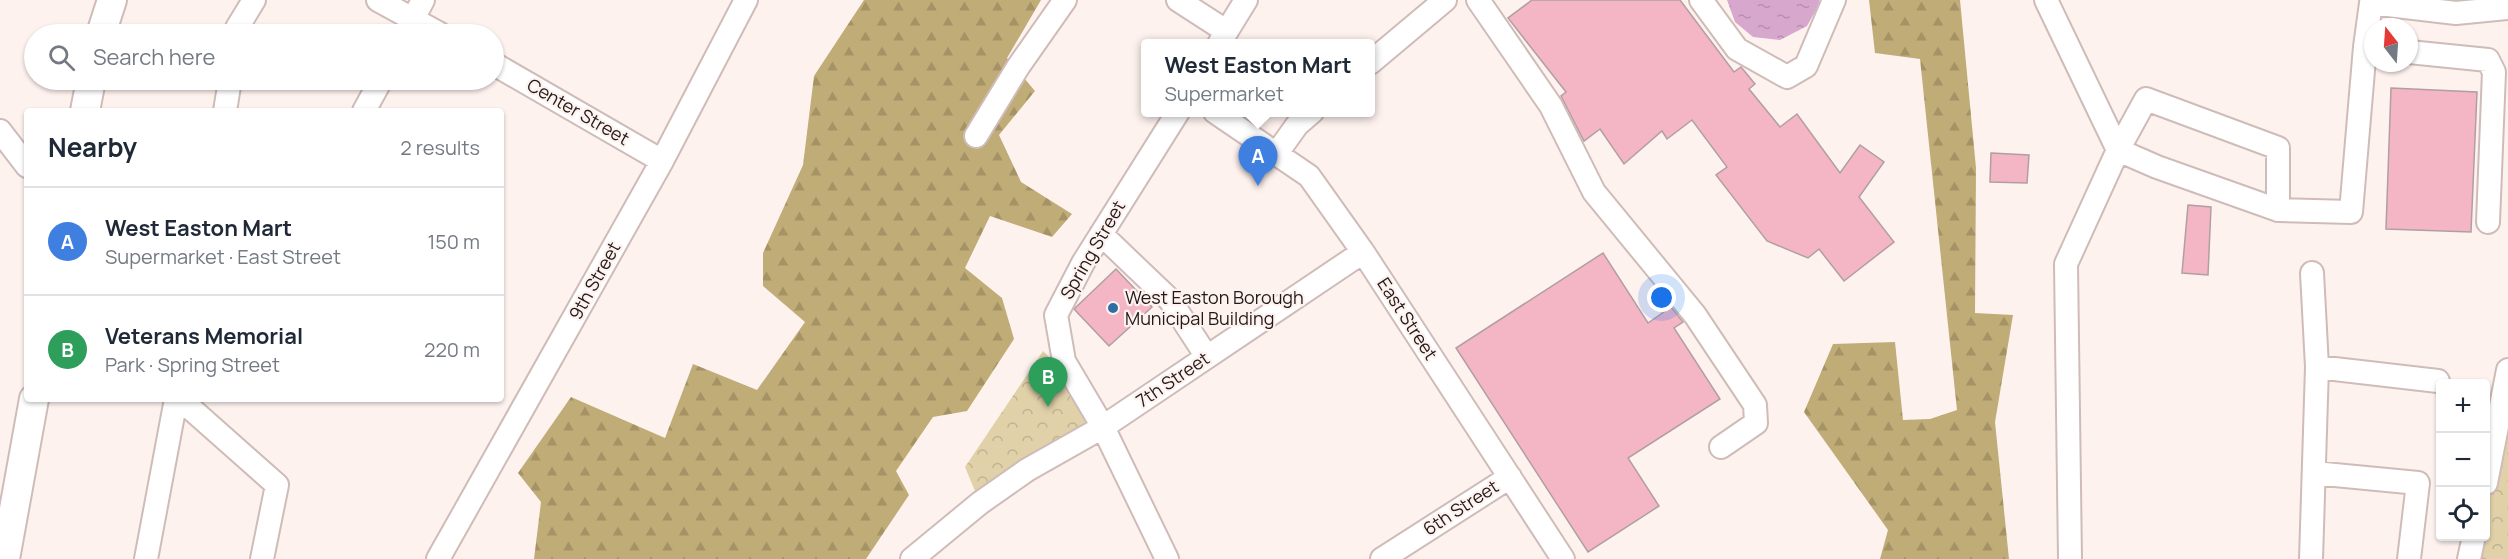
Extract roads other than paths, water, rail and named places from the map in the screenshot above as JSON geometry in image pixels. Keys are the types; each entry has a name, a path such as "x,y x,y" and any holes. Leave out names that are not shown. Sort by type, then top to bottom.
{"main road":[{"path":"104,24 112,0"},
{"path":"86,108 89,90"},
{"path":"5,559 33,402"}],"street":[{"path":"239,24 254,0"},
{"path":"378,0 414,18"},
{"name":"9th Street","path":"438,559 662,161 746,0"},
{"path":"976,136 1018,67 1065,0"},
{"path":"1178,0 1223,37 1246,0"},
{"path":"1375,60 1445,0"},
{"path":"1479,0 1551,106 1594,192 1695,315 1755,405 1756,423 1721,447"},
{"path":"1701,0 1737,49 1787,77 1806,66 1834,0"},
{"path":"2046,0 2118,150 2157,167 2278,210 2351,212 2366,72"},
{"path":"2370,18 2371,3 2456,13 2508,8"},
{"path":"2418,53 2488,60 2492,64 2494,72 2488,222"},
{"name":"Center Street","path":"504,70 662,161"},
{"path":"225,108 228,90"},
{"path":"366,108 376,90"},
{"path":"2070,559 2066,264 2118,150 2146,99 2278,148 2278,210"},
{"name":"Spring Street","path":"1103,427 1064,361 1056,315 1101,234 1175,117"},
{"name":"East Street","path":"1223,117 1309,176 1363,252 1563,559"},
{"path":"1277,153 1307,117"},
{"path":"0,131 24,162"},
{"path":"1101,234 1170,300 1207,357"},
{"name":"7th Street","path":"912,559 980,502 1027,470 1103,427 1363,252"},
{"path":"2311,559 2317,367 2312,273"},
{"path":"2317,367 2436,381"},
{"path":"2490,462 2508,370"},
{"path":"146,559 177,402"},
{"path":"181,402 277,485 262,559"},
{"path":"1103,427 1167,559"},
{"path":"2314,473 2418,483 2409,559"},
{"name":"6th Street","path":"1382,559 1510,477"},
{"path":"2469,559 2473,541"}],"water":[{"path":"1727,0 1819,0 1820,3 1807,26 1780,40 1753,37 1735,22"}],"place":[{"name":"West Easton Mart","path":"1258,186"},
{"name":"West Easton Borough Municipal Building","path":"1113,308"},
{"name":"Veterans Memorial","path":"1048,407"}]}
